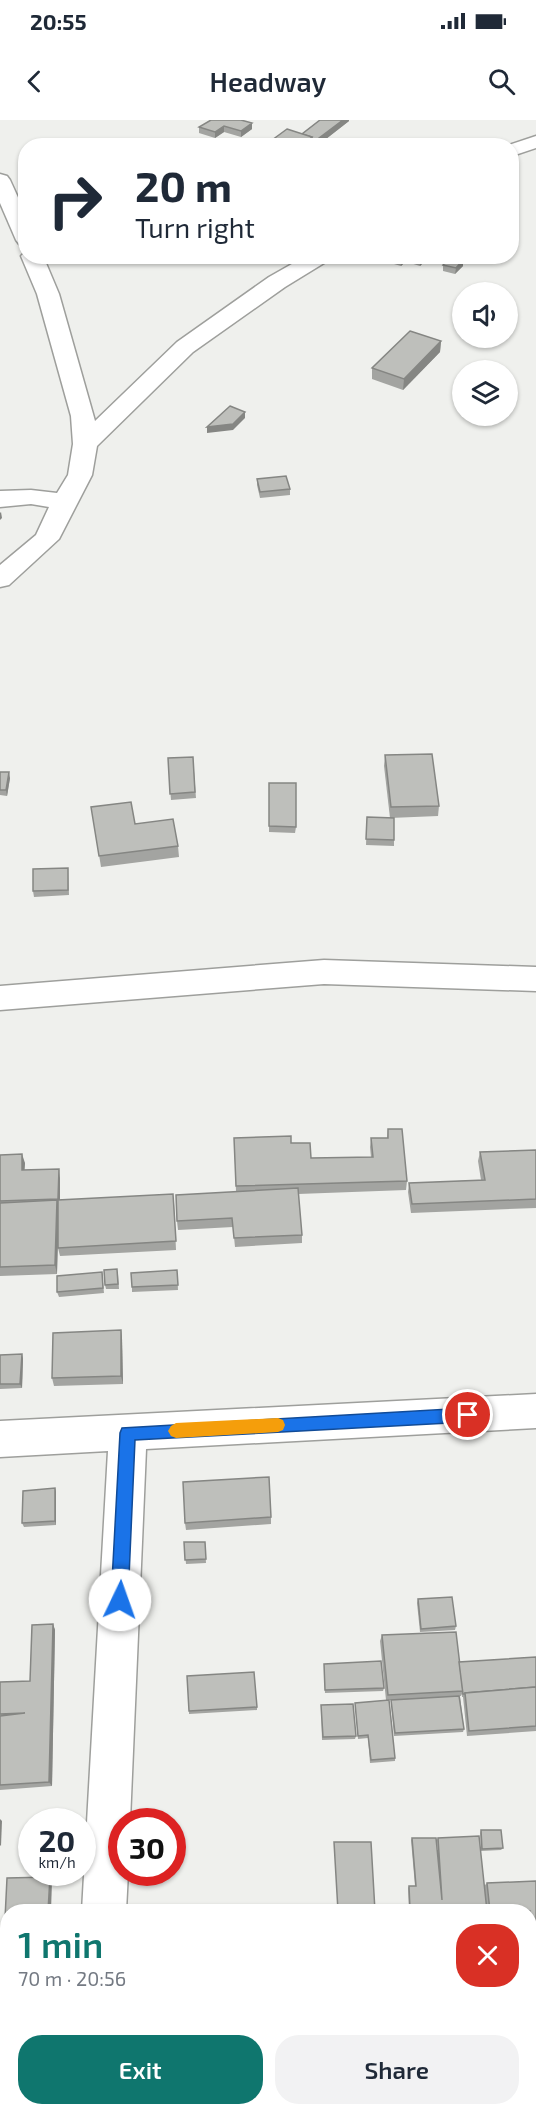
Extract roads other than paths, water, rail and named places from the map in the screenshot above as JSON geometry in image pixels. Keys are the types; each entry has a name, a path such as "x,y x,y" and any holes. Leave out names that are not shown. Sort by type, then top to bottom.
{"street":[{"path":"519,148 536,142"},
{"path":"0,180 18,222"},
{"path":"0,579 46,539 80,475 85,444 83,416 48,294 35,264"},
{"path":"85,444 185,346 277,282 308,264"},
{"path":"0,499 31,497 64,502"},
{"path":"0,998 324,972 536,979"},
{"path":"0,1438 536,1411"},
{"path":"104,1904 128,1433"}]}
